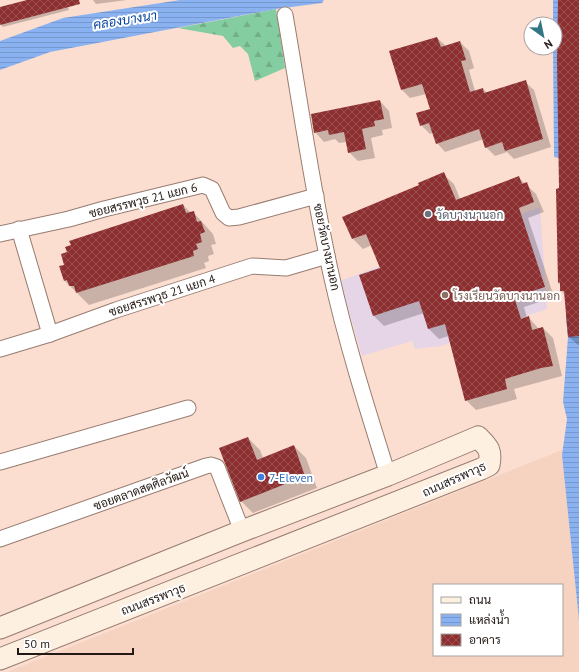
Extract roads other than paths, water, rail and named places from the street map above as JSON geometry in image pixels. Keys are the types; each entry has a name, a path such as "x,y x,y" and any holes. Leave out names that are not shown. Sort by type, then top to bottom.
{"street":[{"name":"ซอยวัดบางนานอก","path":"285,15 327,256 361,390 380,478"},
{"name":"ซอยสรรพวุธ 21 แยก 6","path":"0,234 69,219 203,185 212,189 223,213 229,218 239,217 316,196"},
{"path":"19,229 50,334"},
{"name":"ซอยสรรพวุธ 21 แยก 4","path":"0,349 50,334 116,310 252,266 286,268 327,256"},
{"path":"0,462 188,408"},
{"name":"ถนนสรรพาวุธ","path":"0,628 242,531 380,478 478,437 487,446 491,455 489,465 480,469 0,659"},
{"name":"ซอยตลาดสดศิลวัฒน์","path":"0,540 212,465 217,467 242,531"},
{"path":"380,478 382,509"}],"water":[{"name":"คลองบางนา","path":"180,0 324,0 322,3 276,9 50,52 0,70 0,41 63,18"},
{"path":"553,0 579,0 579,161 554,157 553,56 563,56 563,16 553,16"},
{"path":"567,214 579,214 579,620 562,455 567,419 563,402 568,337 566,320"}],"place":[{"name":"วัดบางนานอก","path":"428,214"},
{"name":"โรงเรียนวัดบางนานอก","path":"445,295"},
{"name":"7-Eleven","path":"261,477"}]}
